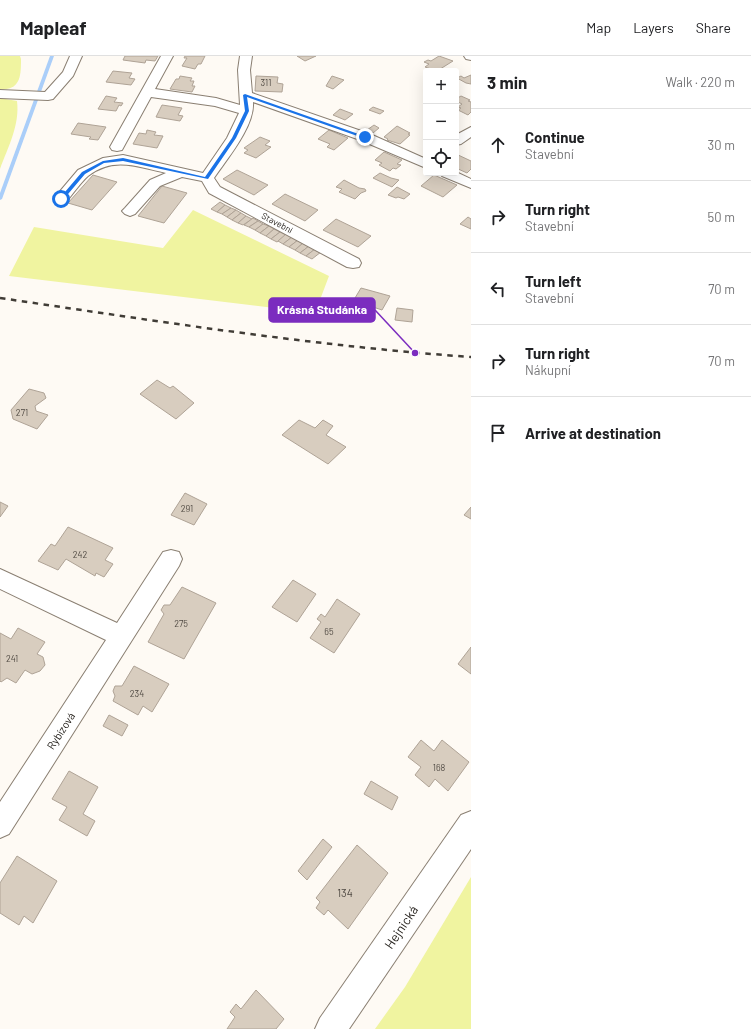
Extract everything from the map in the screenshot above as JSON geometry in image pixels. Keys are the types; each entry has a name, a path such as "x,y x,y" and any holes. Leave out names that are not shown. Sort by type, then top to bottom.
{"main road":[{"name":"Hejnická","path":"331,1029 471,825"}],"street":[{"path":"0,94 48,96 69,73 76,56"},
{"path":"117,147 167,56"},
{"path":"61,199 84,173 103,162 123,159 206,178 234,138 247,111 244,70 246,56"},
{"path":"146,92 216,102 247,111"},
{"path":"245,95 365,137 423,162"},
{"path":"458,140 471,131"},
{"path":"130,212 155,183 180,172"},
{"path":"454,176 471,184"},
{"name":"Stavební","path":"206,178 214,190 353,263"},
{"name":"Rybízová","path":"0,825 171,559"},
{"path":"0,580 122,636"}],"green space":[{"path":"0,56 20,56 21,59 20,76 16,84 7,89 0,89"},
{"path":"0,98 17,101 17,119 13,136 0,169"},
{"path":"193,210 329,276 315,313 9,276 34,227 163,248"},
{"path":"471,877 471,1029 375,1029 405,987"}],"building":[{"path":"125,56 158,56 155,61 146,60 145,63 123,60"},
{"path":"185,56 205,56 201,64 198,64 195,69 182,66 187,58 184,58"},
{"path":"297,56 316,56 305,61"},
{"path":"439,56 453,61 442,68 425,67 429,64 424,62 428,60 431,61"},
{"path":"113,71 132,73 129,78 135,79 131,85 106,82"},
{"path":"471,75 471,84 459,79 461,76 464,78"},
{"path":"180,76 192,78 190,81 194,81 192,86 195,86 192,92 170,89 176,79 179,79"},
{"path":"256,76 278,77 277,83 283,84 282,92 255,91"},
{"path":"332,76 344,80 333,89 326,86"},
{"path":"106,96 117,98 114,102 123,103 121,106 119,105 116,111 98,109"},
{"path":"461,96 470,100 468,101 471,102 471,112 468,115 459,110 461,108 459,106 462,104 459,102 459,97"},
{"path":"162,105 182,108 178,115 183,116 180,121 156,117"},
{"path":"373,107 384,111 380,114 369,110"},
{"path":"340,109 353,114 345,120 333,115"},
{"path":"78,123 106,127 98,140 89,139 91,137 71,134"},
{"path":"374,125 379,128 373,133 367,130"},
{"path":"397,126 410,133 408,134 410,135 400,144 387,140 388,139 384,137"},
{"path":"147,130 156,132 154,135 163,136 157,148 133,144 139,133 146,134"},
{"path":"329,130 348,138 334,150 327,147 330,144 318,139"},
{"path":"260,137 270,141 265,145 271,147 256,158 244,153 248,150 244,148"},
{"path":"384,152 402,160 397,164 401,165 390,171 379,165 382,163 375,160"},
{"path":"459,155 471,161 471,169 467,173 459,169"},
{"path":"237,170 268,185 254,195 223,179"},
{"path":"380,173 399,180 392,187 373,178"},
{"path":"93,175 117,182 92,210 68,203"},
{"path":"433,176 436,176 457,185 443,197 421,186"},
{"path":"344,180 359,188 365,189 366,191 361,193 355,199 339,192 342,189 336,187"},
{"path":"162,186 187,193 164,223 138,216"},
{"path":"397,187 410,194 404,199 388,195"},
{"path":"285,194 318,210 305,221 272,204"},
{"path":"220,202 225,205 217,212 211,209"},
{"path":"225,205 231,208 222,214 217,212"},
{"path":"231,208 236,210 227,217 222,214"},
{"path":"236,210 241,213 232,220 227,217"},
{"path":"241,213 246,216 238,223 232,220"},
{"path":"246,216 252,219 243,225 238,223"},
{"path":"468,217 471,219 471,229 460,224"},
{"path":"253,218 258,221 249,227 244,225"},
{"path":"336,219 371,236 358,247 323,230"},
{"path":"258,221 263,224 255,230 249,227"},
{"path":"263,224 269,226 260,233 255,230"},
{"path":"269,226 274,229 266,236 260,233"},
{"path":"274,229 280,232 271,239 266,236"},
{"path":"280,232 286,235 277,242 271,239"},
{"path":"286,234 292,237 283,244 278,241"},
{"path":"292,237 298,240 289,247 283,244"},
{"path":"298,240 303,243 295,250 289,247"},
{"path":"303,243 309,246 300,253 295,250"},
{"path":"309,246 315,249 306,256 300,253"},
{"path":"315,249 321,252 312,259 306,256"},
{"path":"361,288 390,296 382,310 361,303 363,300 355,298"},
{"path":"397,308 413,310 412,322 395,320"},
{"path":"157,380 170,388 173,386 194,403 176,419 140,394"},
{"path":"29,389 44,393 46,398 35,406 36,411 48,415 37,429 13,419 11,410"},
{"path":"299,420 315,428 323,420 333,426 326,435 346,447 328,464 282,435"},
{"path":"185,493 207,504 194,525 171,515"},
{"path":"0,502 8,506 0,517"},
{"path":"471,507 471,519 464,515"},
{"path":"68,527 113,548 105,560 113,564 104,577 96,573 95,576 66,559 58,570 38,561 51,544 55,546"},
{"path":"293,580 316,594 297,622 272,607"},
{"path":"182,587 216,603 184,659 148,642 164,614 161,610 164,605 170,605"},
{"path":"337,599 360,614 334,653 310,638 321,622 317,619 321,614 325,617"},
{"path":"18,628 45,642 37,654 43,657 45,665 40,671 32,674 25,670 16,683 7,678 1,682 0,633 11,639"},
{"path":"471,647 471,674 458,664"},
{"path":"134,666 169,684 152,712 143,706 138,715 113,701 115,696 113,691 115,686 122,686"},
{"path":"109,715 128,725 122,736 103,726"},
{"path":"421,740 434,751 442,740 469,762 448,791 435,779 429,787 415,775 421,767 408,757"},
{"path":"69,771 98,787 83,814 95,821 87,836 59,820 67,807 52,799"},
{"path":"371,781 398,797 392,810 364,794"},
{"path":"323,839 332,847 307,880 298,871"},
{"path":"357,845 388,873 348,929 328,910 324,915 316,908 320,902 316,898"},
{"path":"17,856 57,881 33,923 24,916 19,925 0,913 0,883"},
{"path":"256,990 284,1019 276,1029 227,1029 235,1017 230,1012 236,1004 241,1009"}],"waterway":[{"path":"0,199 52,56"}],"railway":[{"path":"0,298 294,340 471,357"}],"place":[{"name":"Krásná Studánka","path":"415,353"}],"route":[{"path":"61,199 84,173 103,162 123,159 206,178 234,138 247,111 245,95 365,137"}]}
